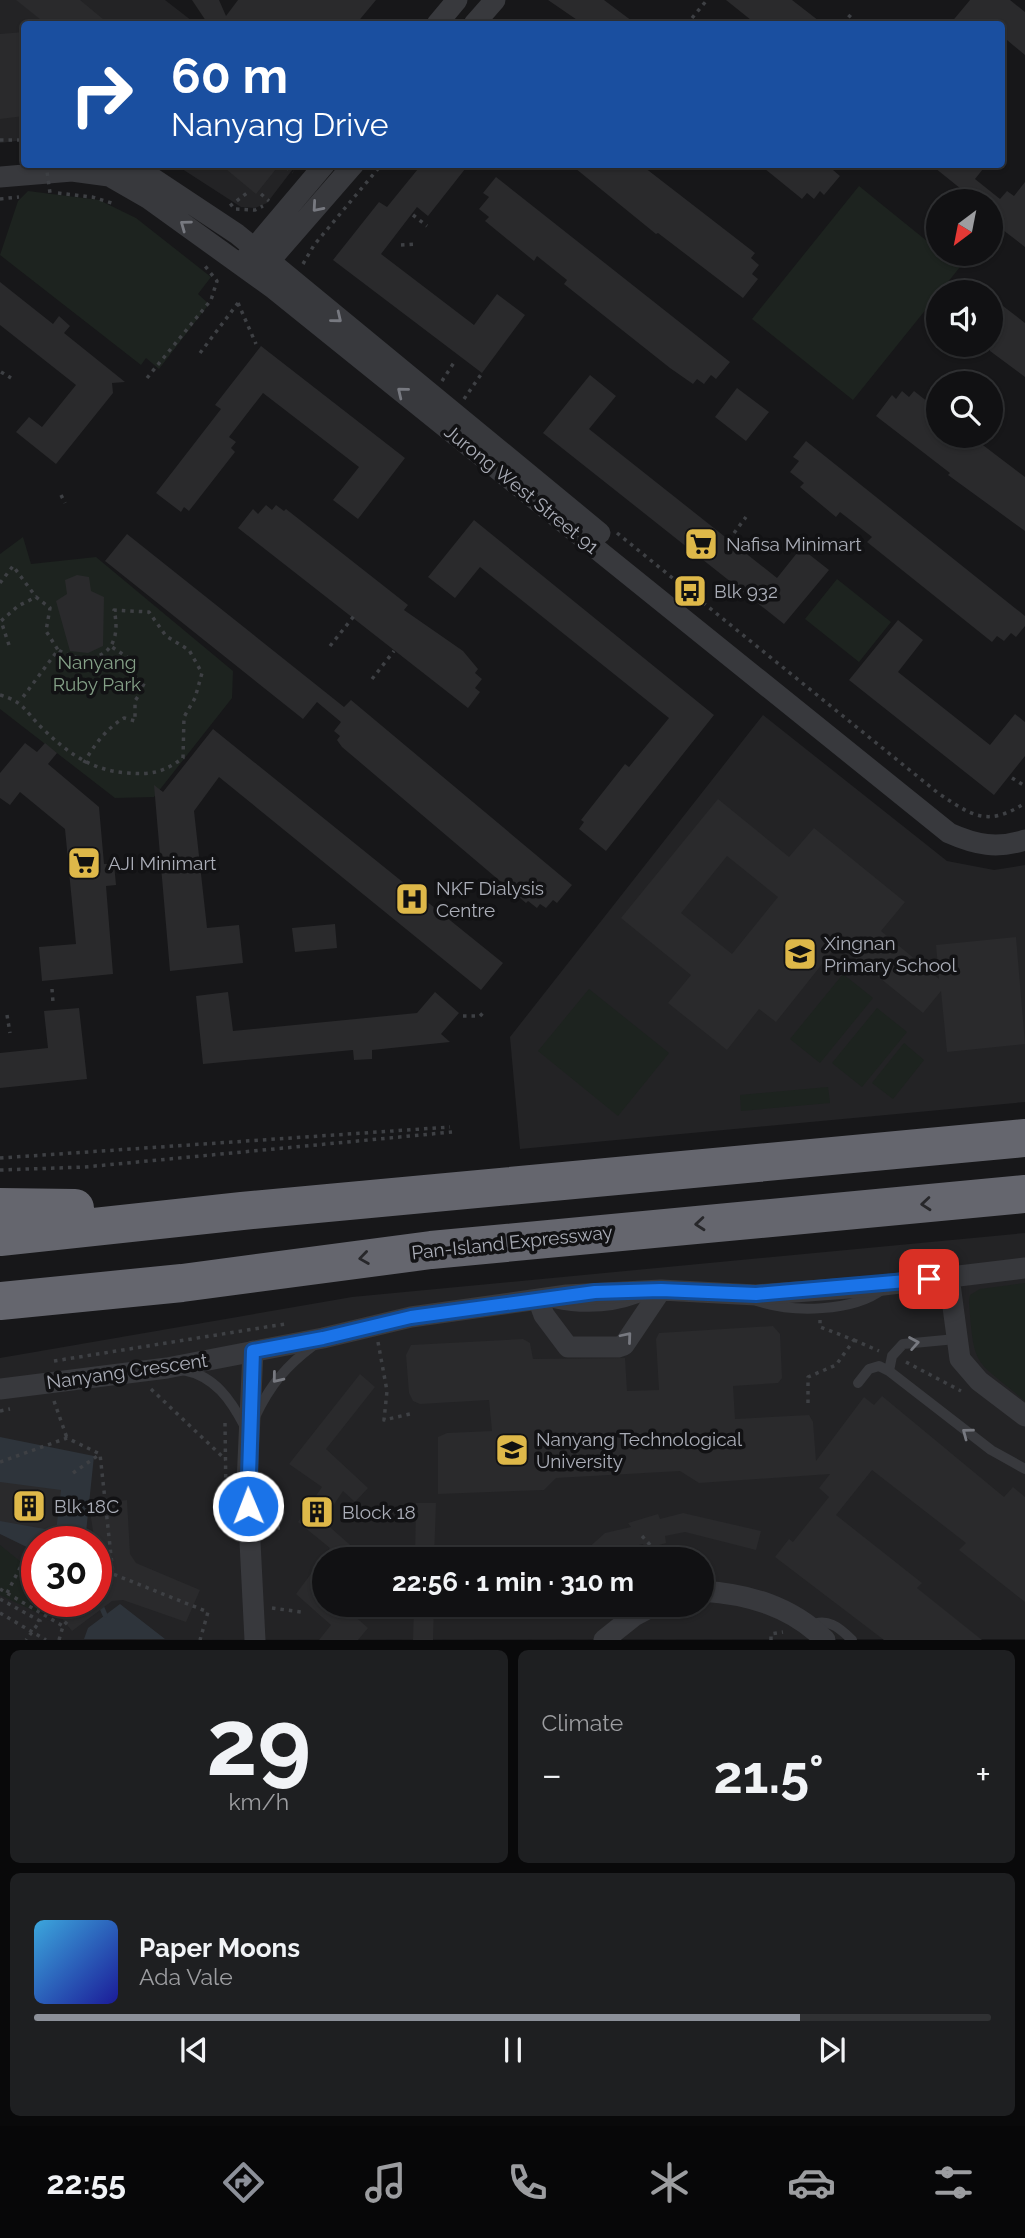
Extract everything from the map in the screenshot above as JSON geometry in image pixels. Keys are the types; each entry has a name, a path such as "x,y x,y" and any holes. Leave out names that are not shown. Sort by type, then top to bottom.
{"highway":[{"path":"0,1237 242,1211 1025,1136"},
{"name":"Pan-Island Expressway","path":"0,1301 183,1283 431,1250 1025,1194"},
{"path":"0,1207 242,1211"},
{"path":"0,1328 161,1300 183,1283"}],"street":[{"path":"440,21 457,0"},
{"path":"477,21 495,0"},
{"path":"0,167 21,164"},
{"name":"Jurong West Street 91","path":"128,168 142,171 237,234 255,263 949,833 976,846 1009,845 1025,840"},
{"path":"255,263 322,168"},
{"path":"255,263 350,168"},
{"name":"Jurong West Street 91","path":"0,177 72,172 109,176 255,263 954,822 978,832 1005,833 1025,827"},
{"name":"Nanyang Crescent","path":"0,1389 162,1376 253,1351 411,1317 595,1292 661,1290 738,1294 888,1284 1025,1268"},
{"path":"949,1277 956,1339 966,1367 1025,1416"},
{"path":"538,1299 544,1315 568,1347 618,1347 624,1345 661,1290"},
{"path":"253,1351 247,1483 255,1640"},
{"path":"714,1593 761,1599 817,1633"},
{"path":"604,1640 633,1617"}],"lane":[{"path":"248,1433 269,1388 288,1364 323,1338"},
{"path":"889,1371 892,1356 903,1344 956,1339"},
{"path":"858,1383 869,1369 880,1366 991,1450 1025,1469"},
{"path":"162,1376 199,1374 231,1399 248,1433"},
{"path":"817,1633 818,1621 835,1625 852,1640"}],"path":[{"path":"692,18 707,0"},
{"path":"846,21 853,12"},
{"path":"0,140 21,140"},
{"path":"47,168 50,194"},
{"path":"288,168 295,174"},
{"path":"287,183 299,168"},
{"path":"302,266 314,245 379,168"},
{"path":"230,206 247,193"},
{"path":"219,199 230,206 256,210 270,203 279,193"},
{"path":"39,194 92,197 125,209"},
{"path":"261,194 270,203"},
{"path":"0,200 29,195"},
{"path":"413,215 427,226"},
{"path":"401,245 415,244"},
{"path":"147,378 211,300 216,289 214,273 202,263"},
{"path":"200,353 238,303 256,344"},
{"path":"437,389 455,360"},
{"path":"1,372 11,378"},
{"path":"458,406 482,373"},
{"path":"61,495 65,503"},
{"path":"734,533 746,517"},
{"path":"632,545 970,815 985,818 999,816 1025,803"},
{"path":"0,583 13,566 36,597 50,608 46,631 58,650 73,658 101,656 112,647 118,629 114,610 149,612 166,636 189,650 202,673 195,698 184,717 183,758 166,771 136,774 106,772 84,763 41,727 20,701 0,695"},
{"path":"9,645 1,621 18,606 36,597"},
{"path":"330,646 354,616"},
{"path":"84,763 95,742 110,732 115,723 124,718 135,721 135,701 145,686 138,682 133,673 133,660 112,647"},
{"path":"20,701 58,650"},
{"path":"372,679 394,651"},
{"path":"1012,778 1025,786"},
{"path":"52,989 53,1003"},
{"path":"463,1016 481,1016 484,1012"},
{"path":"6,1015 10,1033"},
{"path":"0,1158 450,1127"},
{"path":"0,1170 85,1167 452,1132"},
{"path":"819,1314 820,1327 935,1375 965,1394"},
{"path":"51,1361 292,1323"},
{"path":"366,1345 389,1339"},
{"path":"808,1403 808,1377 836,1365 854,1340"},
{"path":"378,1341 387,1391 384,1420 414,1413"},
{"path":"162,1376 146,1385 226,1460"},
{"path":"66,1397 53,1399 68,1438 100,1454"},
{"path":"0,1411 13,1408"},
{"path":"225,1413 227,1508"},
{"path":"0,1462 68,1438"},
{"path":"73,1473 100,1454"},
{"path":"100,1454 113,1574 208,1612 200,1640"},
{"path":"268,1528 280,1528"},
{"path":"642,1536 652,1547"},
{"path":"7,1593 21,1566"},
{"path":"0,1589 21,1601"},
{"path":"270,1595 273,1619"},
{"path":"0,1599 21,1610"},
{"path":"272,1608 301,1612"},
{"path":"0,1613 46,1640"},
{"path":"26,1640 40,1621 33,1617"},
{"path":"48,1617 63,1626"},
{"path":"59,1640 63,1626 71,1617"}],"shaded area":[{"path":"0,0 165,0 192,21 21,21 21,140 0,143"},
{"path":"181,168 294,168 267,203 255,208 241,207"},
{"name":"Xingnan Primary School","path":"763,715 947,861 994,870 1025,865 1025,1102 520,1149 510,1037"},
{"name":"Nanyang Technological University","path":"1025,1233 1025,1639 0,1640 0,1358 352,1297"},
{"path":"0,1437 94,1456 87,1526 21,1526 21,1544 0,1534"},
{"path":"120,1604 165,1639 84,1639 88,1628 103,1617 112,1617 112,1610"}],"green space":[{"path":"859,186 926,240 926,266 960,267 950,280 926,280 926,309 853,400 752,319"},
{"path":"28,191 99,200 136,218 211,277 198,294 209,304 159,369 146,358 141,365 0,255 18,201"},
{"name":"Nanyang Ruby Park","path":"23,537 31,564 96,557 233,671 232,698 154,797 115,798 0,709 0,554"},
{"path":"837,579 891,622 859,662 805,619"},
{"path":"843,974 873,998 820,1063 790,1039"},
{"path":"589,989 669,1053 618,1116 538,1051"},
{"path":"877,1008 907,1032 862,1087 832,1063"},
{"path":"904,1043 924,1060 893,1099 872,1083"},
{"path":"828,1087 830,1103 741,1111 740,1095"},
{"path":"1025,1283 1025,1401 980,1361 973,1340 969,1301 970,1295 980,1289"},
{"path":"0,1545 21,1562 21,1605 0,1595"}],"building":[{"path":"16,0 80,0 105,21 42,21"},
{"path":"192,0 219,0 226,16 238,0 376,0 358,21 206,21"},
{"path":"548,0 604,0 632,21 579,21"},
{"path":"726,0 792,0 819,21 752,21"},
{"path":"970,0 1010,0 1025,12 1025,55 1005,38 1005,21 952,21"},
{"path":"21,32 21,116 0,119 0,34"},
{"path":"225,168 277,168 256,194"},
{"path":"419,168 466,168 428,216 417,207 381,254 474,325 497,294 525,315 482,373 333,260 379,202 387,207"},
{"path":"575,168 645,168 755,253 751,258 759,265 752,274 758,279 743,298 656,234"},
{"path":"764,168 831,168 840,176 824,195 820,191 814,199 807,193 802,199"},
{"path":"935,168 984,168 975,179 988,189 961,189"},
{"path":"496,177 730,362 716,379 711,375 704,384 697,379 693,384 564,284 567,280 537,256 534,261 485,221 489,217 479,209 489,197 483,193"},
{"path":"1025,182 1025,247 1003,230 1003,196 1007,191 1014,196"},
{"path":"0,282 53,324 59,316 70,326 64,333 125,382 112,383 113,393 56,464 16,432 29,417 42,427 76,385 0,325"},
{"path":"1003,306 1025,323 1025,377 998,357 1003,357"},
{"path":"261,346 405,458 358,519 333,500 359,467 263,393 229,437 236,442 231,448 235,452 189,511 184,507 181,512 156,493 221,409 215,405"},
{"path":"590,375 616,396 589,429 777,578 801,548 829,570 784,624 543,433"},
{"path":"737,388 769,412 746,441 715,417"},
{"path":"902,391 909,397 914,391 926,400 926,448 987,448 1025,477 1025,531 948,475 950,473 876,416 892,395 896,399"},
{"path":"806,441 1025,616 1025,626 1016,637 1011,633 1004,641 997,636 992,642 867,542 872,537 840,512 836,517 800,487 804,483 790,472 799,461 793,457"},
{"path":"266,505 272,510 276,505 284,511 286,509 408,605 404,610 463,651 478,669 475,673 482,679 475,688 480,692 468,708 238,528 253,509 258,514"},
{"path":"474,520 714,715 606,851 579,829 584,822 581,820 625,764 629,767 669,718 480,567 455,598 428,577"},
{"path":"127,534 344,707 351,700 572,885 557,903 553,900 546,908 540,904 537,908 528,901 526,903 342,747 337,740 340,736 334,731 341,722 317,702 303,719 105,561"},
{"path":"77,575 89,577 91,591 104,597 103,646 88,653 70,651 56,601 67,594 65,580"},
{"path":"898,620 923,640 898,672 990,745 1015,714 1025,722 1025,756 994,795 849,680"},
{"path":"213,729 503,963 481,990 219,777 194,811 207,928 239,925 243,963 170,971 154,785 163,792"},
{"path":"25,743 37,752 45,743 57,753 48,764 99,807 104,864 114,864 116,885 106,886 113,974 42,981 39,947 76,944 65,829 20,792 10,805 0,798 0,773"},
{"path":"718,799 789,857 814,828 905,902 881,931 939,979 936,945 1016,937 1025,1044 947,1052 941,991 923,1013 838,944 776,1022 759,1009 727,1050 668,1003 691,975 621,918","holes":["727,856 778,897 732,954 681,913"]},
{"path":"335,924 337,948 295,952 292,928"},
{"path":"228,992 233,1031 417,1013 435,992 459,1013 441,1034 450,1042 372,1050 372,1059 354,1060 353,1050 203,1064 196,996"},
{"path":"79,1008 87,1079 0,1088 0,1053 48,1048 44,1011"},
{"path":"773,1326 780,1334 782,1378 778,1383 733,1386 735,1419 809,1415 813,1422 816,1461 864,1397 874,1405 882,1396 1004,1497 1013,1487 1025,1497 1025,1602 959,1550 966,1543 872,1470 836,1515 922,1583 917,1588 982,1640 884,1640 775,1557 789,1539 793,1542 829,1497 819,1488 830,1474 699,1483 680,1471 556,1478 544,1490 438,1494 438,1437 447,1433 492,1431 489,1400 420,1404 413,1401 409,1393 406,1355 411,1345 523,1339 530,1343 533,1359 625,1358 627,1391 659,1390 656,1339 659,1333"},
{"name":"Block 18","path":"360,1374 375,1387 326,1449 368,1488 355,1502 343,1491 323,1521 352,1547 329,1547 298,1522 322,1487 289,1464"},
{"name":"Blk 18C","path":"0,1482 61,1490 57,1526 28,1526 0,1521"},
{"path":"127,1500 130,1554 136,1563 200,1590 186,1622 123,1600 112,1601 112,1526 92,1526 89,1505"},
{"path":"416,1503 436,1503 434,1547 415,1547"},
{"path":"683,1513 761,1531 756,1550 685,1532 665,1536 666,1543 652,1547 644,1547 643,1544 632,1547 589,1547 605,1533 631,1527 628,1523 658,1514 660,1519"},
{"name":"Block 18","path":"312,1572 312,1608 296,1594"},
{"path":"61,1617 91,1617 72,1631"},
{"name":"Block 18","path":"322,1617 356,1617 368,1628 358,1640 319,1640 331,1625"},
{"path":"414,1617 434,1617 433,1640 413,1640"}],"place":[{"name":"Nafisa Minimart","path":"701,544"},
{"name":"Blk 932","path":"690,591"},
{"name":"AJI Minimart","path":"84,863"},
{"name":"NKF Dialysis Centre","path":"412,899"},
{"name":"Xingnan Primary School","path":"800,954"},
{"name":"Nanyang Technological University","path":"512,1450"},
{"name":"Blk 18C","path":"29,1506"},
{"name":"Block 18","path":"317,1512"}],"route":[{"path":"248,1506 247,1458 253,1351 411,1317 595,1292 661,1290 729,1295 756,1294 875,1286 929,1279"}]}
